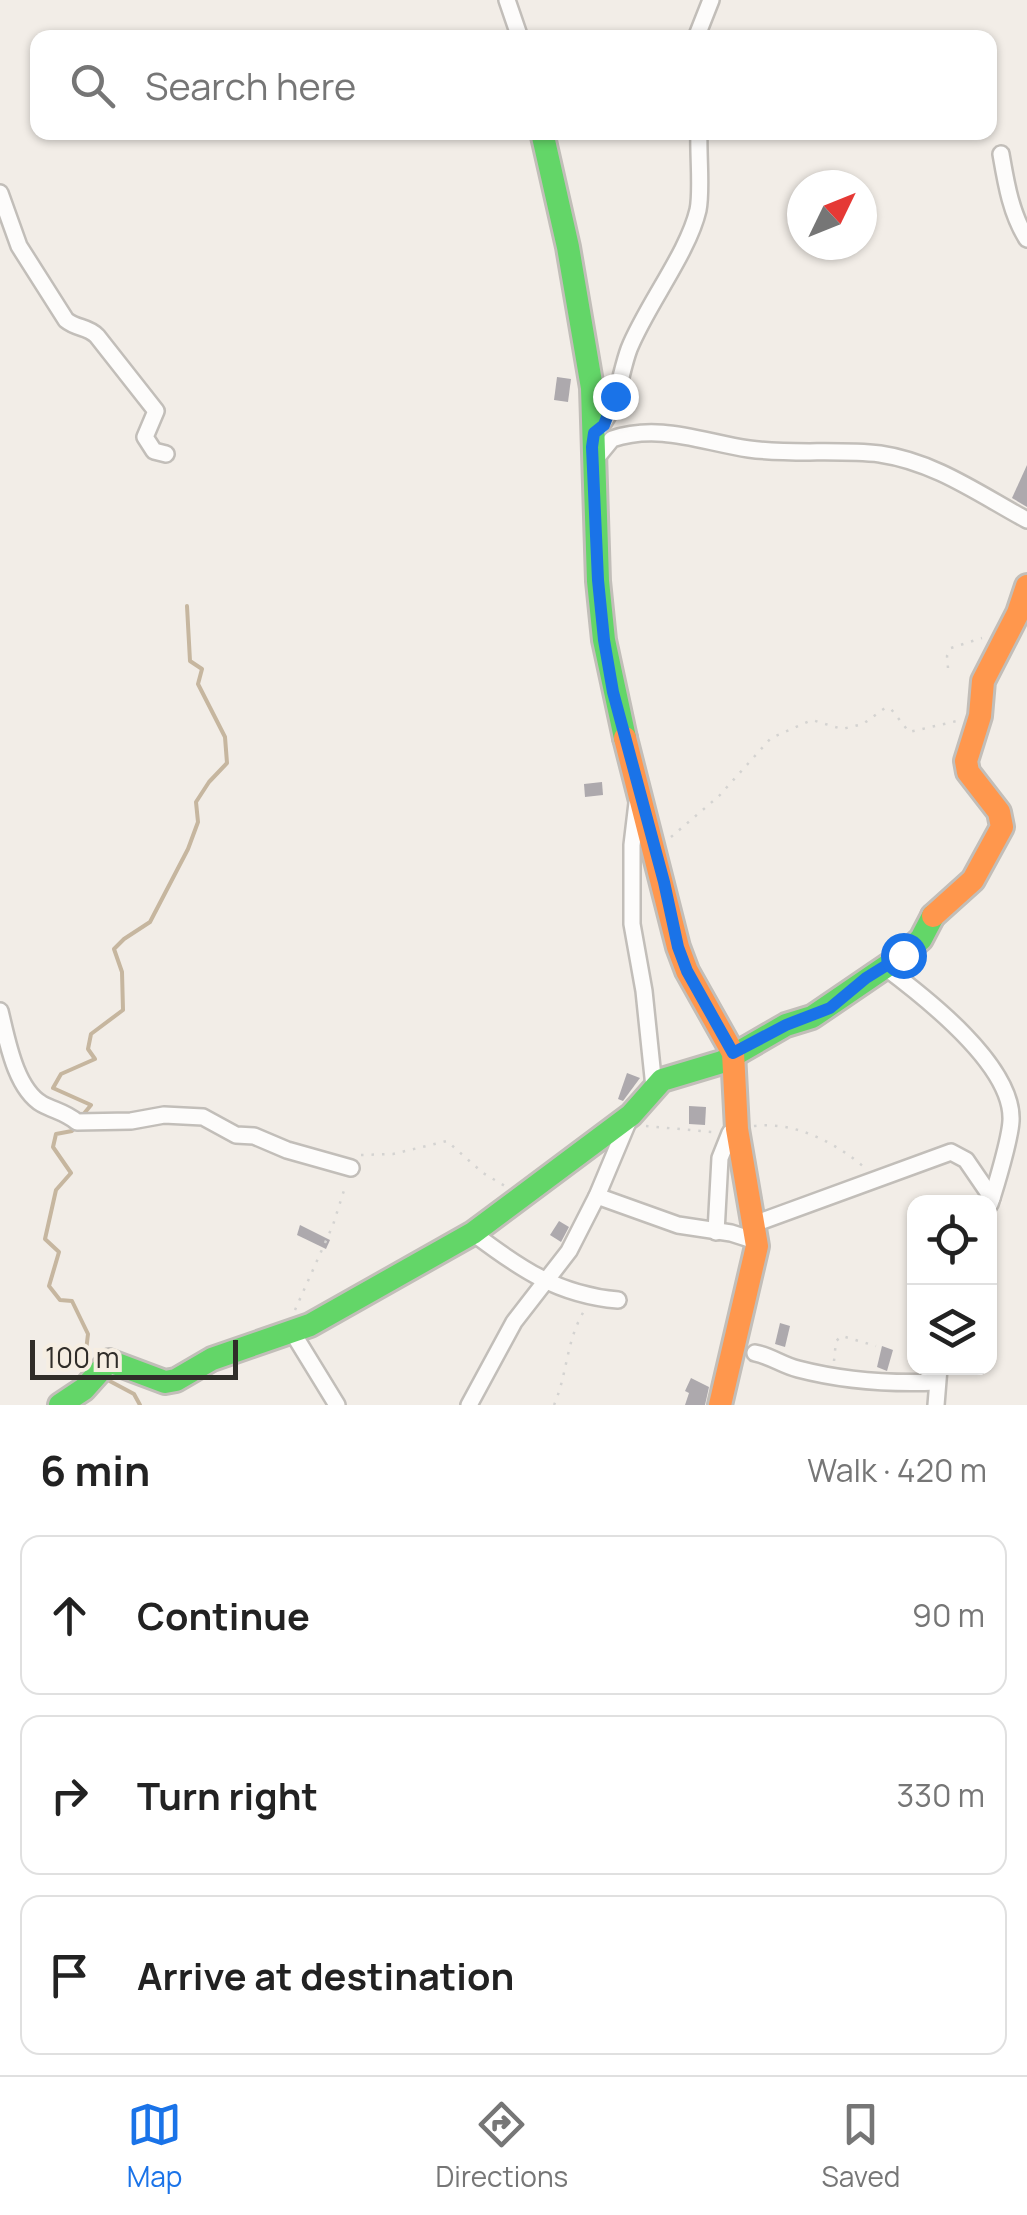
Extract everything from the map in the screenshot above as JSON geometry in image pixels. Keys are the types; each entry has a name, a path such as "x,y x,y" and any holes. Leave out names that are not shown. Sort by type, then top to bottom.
{"street":[{"path":"507,0 517,30"},
{"path":"699,30 711,0"},
{"path":"544,140 580,308 592,388 604,640 678,947 687,971 733,1053 734,1131 755,1232 720,1405"},
{"path":"594,433 604,425 620,386 630,346 691,230 698,208 700,140"},
{"path":"1001,154 1008,190 1027,239"},
{"path":"0,193 18,246 66,320 92,330 156,411 145,436 154,452 166,454"},
{"path":"593,462 612,439 646,433 688,434 752,449 885,455 957,478 1027,520"},
{"path":"470,1405 514,1322 570,1251 630,1120 654,1087 672,1074 722,1062 786,1025 830,1008 921,939 934,914 973,880 1002,827 1000,812 968,772 966,760 980,716 982,681 1027,586"},
{"path":"638,793 632,845 632,924 654,1087"},
{"path":"886,968 969,1039 1003,1086 1011,1119 992,1195"},
{"path":"0,1011 26,1088 41,1103 64,1111 77,1122 130,1121 164,1115 202,1117 236,1136 254,1136 286,1150 351,1168"},
{"path":"60,1405 84,1389 102,1364 109,1362 164,1382 176,1380 212,1358 336,1312 472,1233 582,1149 630,1120"},
{"path":"716,1232 720,1158 734,1131"},
{"path":"597,1196 678,1225 716,1232 755,1232 875,1179 951,1152 966,1160 988,1195"},
{"path":"472,1233 527,1274 592,1298 618,1300"},
{"path":"292,1330 337,1405"},
{"path":"754,1353 769,1355 792,1368 883,1384 938,1375 936,1405"}],"path":[{"path":"948,668 947,656 952,648 964,642 1006,636"},
{"path":"655,851 718,796 771,738 800,724 812,720 842,729 863,724 885,708 891,709 910,732 980,716"},
{"path":"630,1120 734,1131 769,1124 814,1136 845,1153 875,1179"},
{"path":"292,1330 299,1297 332,1224 351,1168 364,1154 392,1154 446,1140 483,1173 524,1196"},
{"path":"554,1405 577,1322 592,1298"},
{"path":"840,1376 833,1355 838,1338 876,1346"}],"building":[{"path":"557,377 571,379 568,402 554,400"},
{"path":"1027,465 1027,507 1012,498"},
{"path":"602,782 603,795 585,797 584,784"},
{"path":"627,1073 640,1078 623,1101 618,1099"},
{"path":"689,1106 706,1107 705,1125 689,1124"},
{"path":"559,1221 569,1227 561,1242 550,1235"},
{"path":"300,1225 330,1240 326,1249 297,1235"},
{"path":"780,1323 790,1326 785,1347 775,1344"},
{"path":"882,1346 893,1350 887,1371 877,1367"},
{"path":"691,1378 709,1387 705,1405 685,1405 689,1393 685,1391"}],"waterway":[{"path":"82,1116 91,1105 53,1088 61,1074 95,1059 88,1049 91,1034 123,1010 122,972 114,949 150,922 188,849 198,822 196,802 227,763 225,737 198,684 202,669 190,661 187,606"},
{"path":"74,1128 56,1134 53,1147 71,1173 56,1190 45,1239 59,1252 49,1286 60,1300 72,1301 88,1334 86,1351 92,1363"},
{"path":"104,1378 134,1394 140,1405"}],"traffic: fast":[{"path":"544,140 568,247 592,388 598,581 604,640 625,738"},
{"path":"60,1405 84,1389 109,1361 165,1382 176,1380 212,1359 310,1325 473,1233 631,1115 662,1080 722,1062 786,1025 812,1017 903,955 921,939 933,916"}],"traffic: slow":[{"path":"933,916 973,880 1002,827 999,812 968,772 966,761 980,716 983,681 1018,613 1027,586"},
{"path":"625,738 678,947 687,971 733,1053 737,1129 757,1246 720,1405"}],"route":[{"path":"615,396 604,425 594,433 592,447 604,640 638,793 687,971 733,1053 786,1025 830,1008 866,978 903,955"}]}
